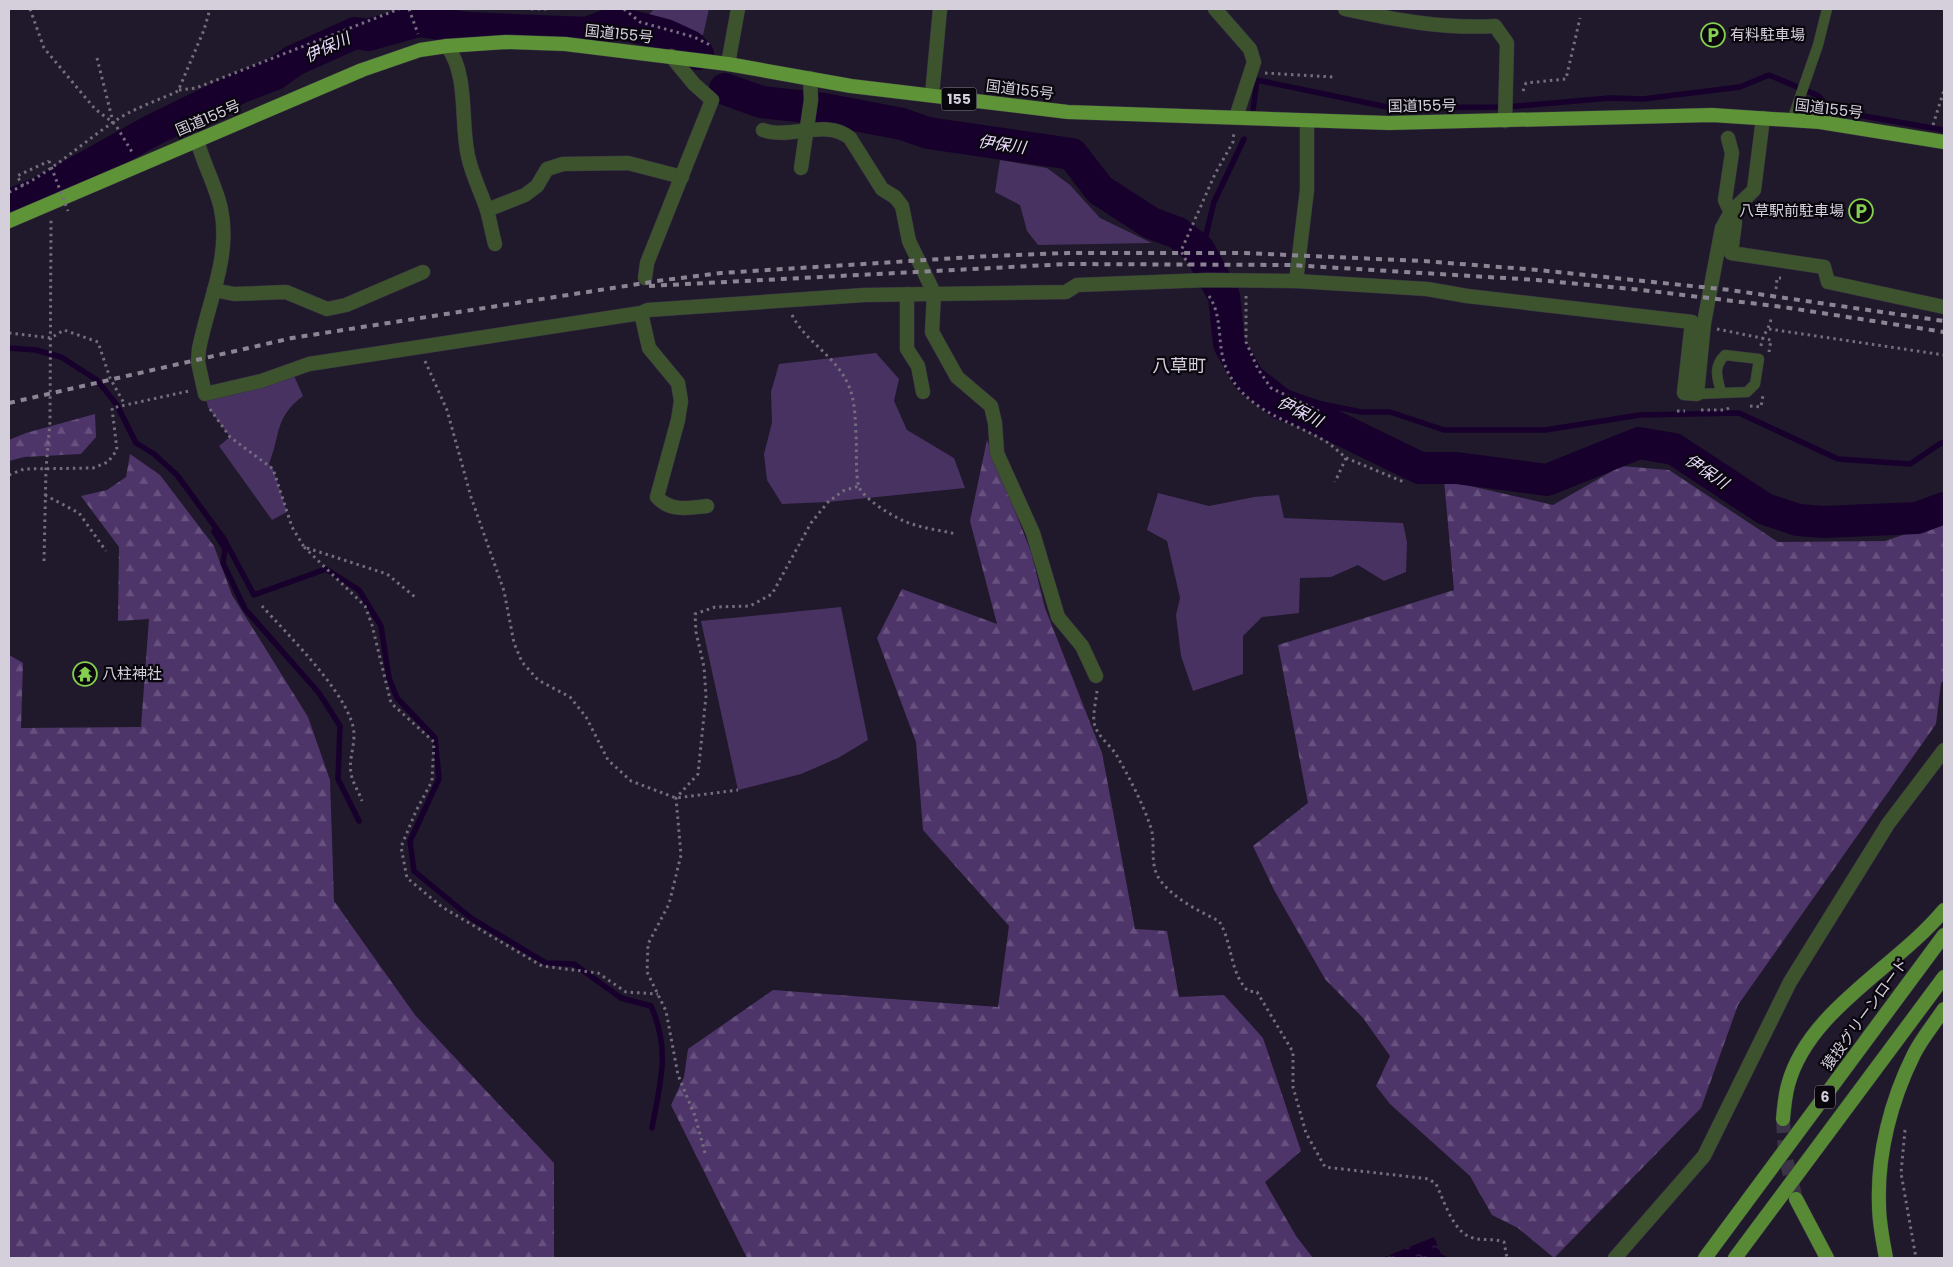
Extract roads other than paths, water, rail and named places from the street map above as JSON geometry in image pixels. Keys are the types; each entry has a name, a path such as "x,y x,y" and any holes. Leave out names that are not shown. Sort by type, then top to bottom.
{"highway":[{"name":"国道155号","path":"9,221 362,70 420,50 506,42 565,44 729,61 810,78 932,96 1068,112 1236,117 1307,122 1389,123 1509,112 1712,115 1792,120 1944,142"}],"main road":[{"path":"1783,1119 1788,1084 1801,1054 1817,1028 1845,1001 1892,963 1944,910"},
{"name":"猿投グリーンロード","path":"1705,1258 1944,935"},
{"name":"6","path":"1735,1258 1944,977"},
{"path":"1886,1258 1879,1206 1880,1167 1887,1129 1900,1086 1915,1052 1944,1010"},
{"path":"1796,1199 1827,1258"}],"street":[{"path":"729,61 738,9"},
{"path":"932,96 940,9"},
{"path":"1215,9 1250,49 1254,62 1236,117"},
{"path":"1345,9 1405,22 1459,28 1495,26 1507,43 1509,112"},
{"path":"447,46 455,57 460,72 468,157 487,210 495,244"},
{"path":"645,278 648,263 712,100 694,84 671,56"},
{"path":"802,168 811,100 810,78"},
{"path":"197,140 221,208 223,224 222,262 199,349 198,362 205,394 261,382 309,364 641,313 648,310 790,299 934,293 1066,292 1077,285 1239,280 1296,281 1427,289 1467,296 1692,322 1684,393 1697,394 1715,260 1722,228 1731,212 1754,190 1763,118"},
{"path":"1296,281 1307,190 1307,122"},
{"path":"763,130 781,135 808,123 844,133 850,138 882,189 895,197 902,206 908,241 934,293 932,332 957,377 991,406 995,423 997,453 1034,533 1058,617 1082,646 1096,676"},
{"path":"1728,138 1732,154 1725,200 1734,222 1731,253 1824,268 1828,282 1944,308"},
{"path":"487,210 525,195 537,186 547,169 563,164 628,164 682,177"},
{"path":"214,290 234,294 286,292 326,309 346,305 424,272"},
{"path":"907,294 907,349 918,366 923,392"},
{"path":"641,313 649,348 678,383 681,401 678,420 657,497 664,504 683,509 707,506"},
{"path":"1615,1258 1704,1156 1790,982 1888,824 1944,750"}],"lane":[{"path":"1792,120 1818,45 1827,9"},
{"path":"1697,394 1747,392 1755,384 1759,359 1725,354 1718,362 1716,374 1721,392"}],"water":[{"path":"1434,1237 1441,1254 1450,1258 1382,1258"}],"waterway":[{"path":"616,22 629,9"},
{"name":"伊保川","path":"9,206 43,191 151,131 239,88 275,74 293,61 355,33 368,35 418,21 469,28 587,33 616,22 666,35 690,46 698,54"},
{"path":"1253,110 1257,80 1392,108 1506,107 1610,98 1643,99 1740,87 1769,75 1819,96 1829,110 1944,130"},
{"name":"伊保川","path":"725,89 761,102 824,109 902,124 928,133 1072,154 1100,190 1151,223 1178,233 1199,250 1224,296 1229,344 1249,379 1281,404 1309,414 1420,468 1456,468 1547,480 1639,443 1674,449 1765,509 1798,520 1824,522 1917,518 1944,508"},
{"path":"1199,250 1206,235 1214,202 1244,139"},
{"path":"9,348 36,350 61,357 97,380 117,405 136,443 154,454 177,475 224,539 254,595 326,569 359,590 381,626 389,678 397,698 435,738 439,779 410,841 414,871 471,918 546,963 574,964 621,998 651,1006 661,1038 662,1053 662,1067 652,1128"},
{"path":"1312,402 1361,412 1390,412 1444,430 1545,430 1640,415 1739,413 1838,459 1910,464 1941,443 1944,443"},
{"path":"214,531 225,549 223,563 245,609 319,693 340,726 338,779 359,821"}],"tunnel":[{"path":"1783,1119 1785,1155 1796,1199"}],"railway":[{"path":"9,403 292,338 664,280 721,273 989,256 1068,253 1244,253 1423,261 1538,270 1730,290 1944,321"},
{"path":"649,286 1068,264 1291,265 1537,280 1642,290 1783,307 1944,332"}],"place":[{"name":"有料駐車場","path":"1713,35"},
{"name":"八草駅前駐車場","path":"1861,211"},
{"name":"八柱神社","path":"85,674"}],"district":[{"name":"八草町","path":"1179,366"}]}
